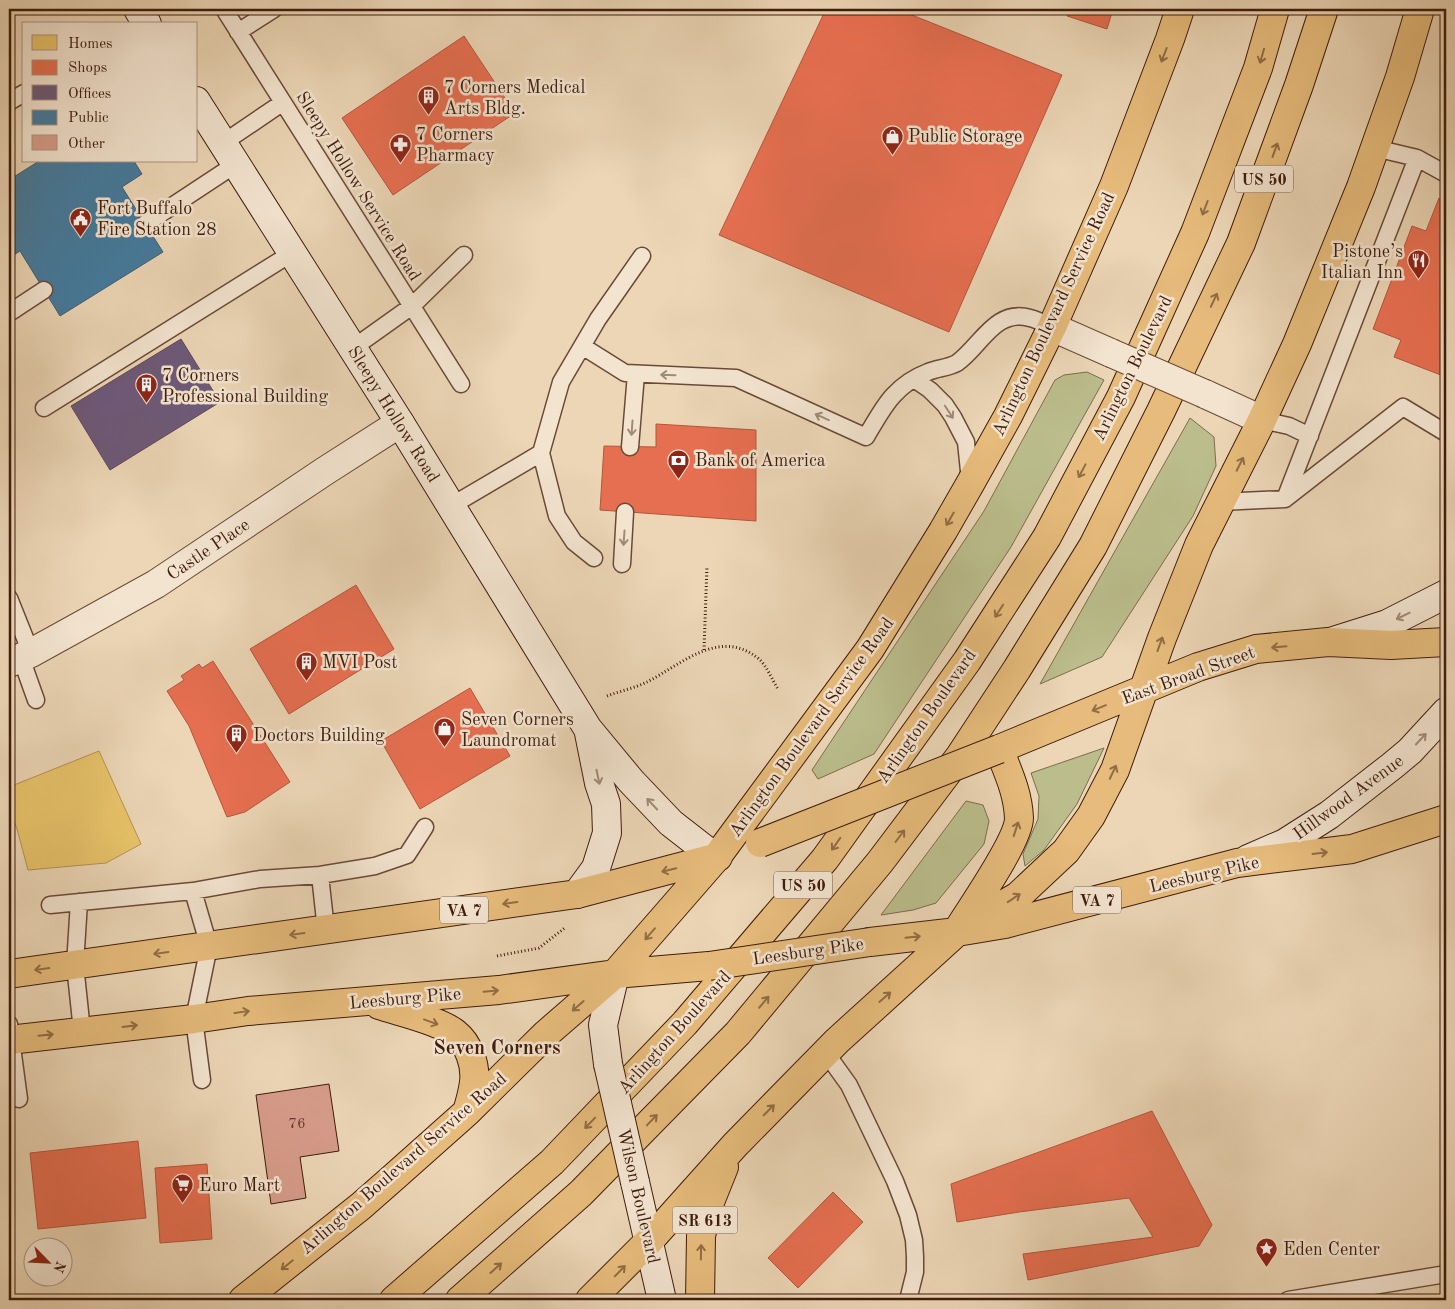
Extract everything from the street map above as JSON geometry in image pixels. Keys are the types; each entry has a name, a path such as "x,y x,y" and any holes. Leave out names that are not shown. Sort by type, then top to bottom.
{"main road":[{"path":"138,9 146,22"},
{"name":"Arlington Boulevard Service Road","path":"243,1300 361,1206 467,1112 546,1034 616,974 716,858 870,648 970,484 1008,416 1052,327 1114,186 1180,9"},
{"name":"Arlington Boulevard","path":"394,1300 552,1162 685,1023 826,859 967,661 1047,537 1121,397 1195,233 1258,68 1276,9"},
{"name":"US 50","path":"460,1300 581,1193 738,1033 880,862 960,756 1017,669 1093,546 1161,411 1241,243 1299,85 1324,9"},
{"path":"590,1300 650,1240 734,1145 826,1053 957,932 1018,896 1066,851 1091,816 1115,770 1162,638 1199,545 1262,420 1297,344 1361,187 1400,77 1420,9"},
{"name":"Sleepy Hollow Road","path":"198,104 400,423 588,729 631,781 671,823 716,858"},
{"path":"1052,327 1262,420"},
{"name":"Castle Place","path":"20,658 156,584 400,423"},
{"path":"1328,642 1386,624 1446,594"},
{"name":"East Broad Street","path":"998,749 1198,667 1256,649 1328,642 1390,645 1446,642"},
{"name":"Hillwood Avenue","path":"1237,864 1285,843 1328,815 1398,761 1446,712"},
{"name":"Sleepy Hollow Road","path":"577,894 596,868 607,833 606,804 599,783 588,729"},
{"path":"957,932 1014,838 1019,820 1016,789 998,749"},
{"name":"VA 7","path":"9,974 577,894 716,858 760,843 998,749"},
{"name":"Leesburg Pike","path":"9,1034 82,1031 248,1011 499,990 616,974 709,966 870,942 957,932 1006,924 1237,864 1352,849 1446,819"},
{"name":"Wilson Boulevard","path":"616,974 603,1025 608,1064 650,1240 662,1300"},
{"path":"368,1001 437,1024 455,1034 466,1046 472,1061 474,1081 467,1112"},
{"name":"SR 613","path":"700,1300 701,1236 708,1207 717,1182 734,1145"}],"lane":[{"name":"Sleepy Hollow Service Road","path":"224,9 461,384"},
{"path":"238,32 274,9"},
{"path":"9,102 22,94"},
{"path":"145,224 230,154 282,102"},
{"path":"1375,148 1417,158 1446,174"},
{"path":"1285,499 1417,158"},
{"path":"44,408 292,253"},
{"path":"353,348 412,306 464,255"},
{"path":"594,558 574,542 557,516 541,453 561,382 598,319 642,256"},
{"path":"9,313 44,290"},
{"path":"582,346 625,373 736,378 866,437 889,398 900,388 928,372 954,364 968,355 988,330 1000,320 1018,316 1030,318 1052,327"},
{"path":"630,446 636,374"},
{"path":"914,379 930,390 946,405 953,417 966,442 970,484"},
{"path":"1220,502 1285,499 1403,407 1446,433"},
{"path":"1262,420 1289,426 1310,436"},
{"path":"451,506 541,453"},
{"path":"622,564 626,512"},
{"path":"9,598 20,658 36,700"},
{"path":"50,904 194,891 260,879 320,875 375,866 407,855 425,827"},
{"path":"320,875 326,930"},
{"path":"194,891 209,946 194,1019 202,1080"},
{"path":"79,902 75,965 82,1031"},
{"path":"9,1034 19,1099"},
{"path":"826,1053 849,1085 895,1181 908,1215 914,1240 915,1257 915,1272 908,1300"},
{"path":"1288,1300 1446,1274"}],"path":[{"path":"704,650 707,566"},
{"path":"607,696 646,683 704,650 717,646 738,647 760,660 778,689"},
{"path":"497,956 539,948 566,927 572,925"}],"green space":[{"path":"1087,372 1104,380 1011,547 874,754 818,779 812,770 984,511 1055,380 1064,375"},
{"path":"1190,418 1214,437 1216,466 1193,516 1102,657 1040,684"},
{"path":"1104,748 1077,804 1044,850 1025,866 1023,854 1038,819 1039,796 1031,773"},
{"path":"966,801 983,805 989,821 984,844 936,903 913,910 881,915"}],"building: Homes":[{"path":"99,751 141,844 106,863 28,870 9,807 9,787"}],"building: Shops":[{"name":"Public Storage","path":"826,9 897,9 1062,75 949,332 719,235"},
{"path":"1064,9 1113,9 1107,29 1067,16 1070,11"},
{"name":"7 Corners Medical Arts Bldg.","path":"464,36 515,113 393,195 342,118"},
{"name":"Pistone’s Italian Inn","path":"1439,198 1446,201 1446,377 1394,357 1401,340 1373,329 1412,226 1426,231"},
{"name":"Bank of America","path":"656,424 756,430 756,521 600,510 604,446 656,447"},
{"name":"MVI Post","path":"356,585 394,649 289,714 250,649"},
{"name":"Doctors Building","path":"213,661 290,782 245,812 227,817 189,726 167,691 184,680 181,676 199,664 202,668"},
{"name":"Seven Corners Laundromat","path":"470,688 510,756 420,809 381,741"},
{"path":"1152,1111 1212,1225 1199,1246 1028,1280 1023,1254 1153,1237 1129,1198 957,1222 951,1184"},
{"path":"138,1141 146,1218 38,1229 30,1153"},
{"name":"Euro Mart","path":"207,1164 212,1239 160,1243 155,1168"},
{"path":"833,1192 863,1222 798,1288 768,1258"}],"building: Offices":[{"name":"7 Corners Professional Building","path":"181,339 220,402 110,470 71,406"}],"building: Public":[{"name":"Fort Buffalo Fire Station 28","path":"37,162 135,162 142,174 122,187 163,252 60,316 20,251 9,258 9,180"}],"building: Other":[{"path":"329,1084 339,1151 300,1157 306,1198 271,1204 256,1095"}],"place":[{"name":"7 Corners Medical Arts Bldg.","path":"428,116"},
{"name":"Public Storage","path":"892,155"},
{"name":"7 Corners Pharmacy","path":"400,163"},
{"name":"Fort Buffalo Fire Station 28","path":"81,237"},
{"name":"Pistone’s Italian Inn","path":"1419,280"},
{"name":"7 Corners Professional Building","path":"146,404"},
{"name":"Bank of America","path":"679,479"},
{"name":"MVI Post","path":"306,681"},
{"name":"Seven Corners Laundromat","path":"445,748"},
{"name":"Doctors Building","path":"237,754"},
{"name":"Euro Mart","path":"183,1204"},
{"name":"Eden Center","path":"1267,1268"}],"district":[{"name":"Seven Corners","path":"497,1047"}]}
